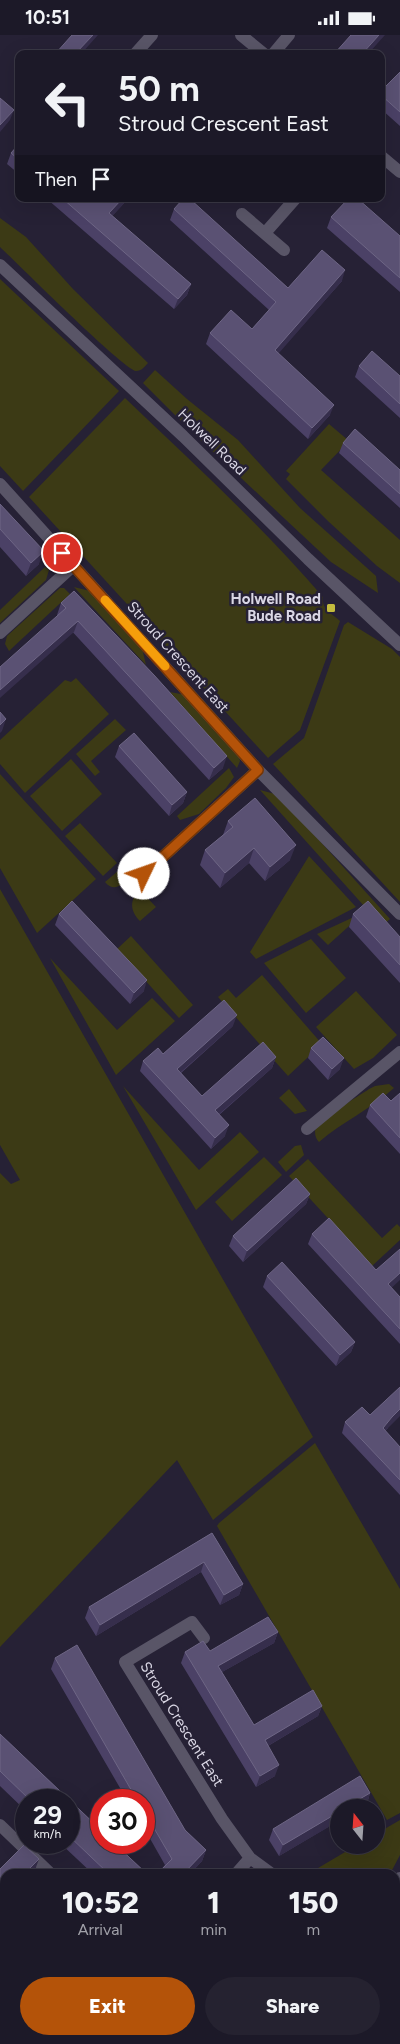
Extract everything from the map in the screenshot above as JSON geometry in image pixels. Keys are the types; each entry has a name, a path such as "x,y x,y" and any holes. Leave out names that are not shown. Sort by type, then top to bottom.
{"street":[{"path":"139,50 152,35"},
{"path":"241,35 259,50"},
{"path":"276,50 289,35"},
{"path":"385,159 400,172"},
{"path":"266,233 292,202"},
{"path":"242,214 266,233 284,251"},
{"name":"Holwell Road","path":"0,265 183,436 308,559 400,645"},
{"name":"Stroud Crescent East","path":"0,484 258,770 400,913"},
{"path":"0,633 74,565"},
{"path":"144,874 258,770"},
{"path":"307,1129 400,1052"},
{"name":"Stroud Crescent East","path":"204,1638 192,1622 125,1663 222,1819 250,1859 265,1869"},
{"path":"0,1825 46,1869"},
{"path":"241,1869 250,1859"}],"shaded area":[{"path":"0,218 26,237 73,289 148,363 144,367 136,371 127,366 70,315 0,247"},
{"path":"0,279 119,391 23,491 0,466"},
{"path":"155,370 187,399 238,440 300,508 376,576 378,593 331,562 194,434 143,383"},
{"path":"125,398 276,545 323,597 324,605 328,611 340,621 300,730 268,758 29,497"},
{"path":"329,424 349,441 321,470 400,540 400,583 377,566 286,479 290,474 286,471"},
{"path":"45,567 49,570 46,580 0,623 0,610"},
{"path":"74,587 90,591 142,648 146,665"},
{"path":"60,588 64,588 70,594 9,651 5,644 7,636"},
{"path":"348,622 392,649 400,657 400,902 273,764 304,738 344,625"},
{"path":"76,678 109,714 25,793 0,764 0,740 65,680 71,682"},
{"path":"170,692 186,695 238,753 240,761 237,768"},
{"path":"115,719 126,730 91,761 100,772 95,776 76,754"},
{"path":"71,759 102,794 62,831 30,796"},
{"path":"229,768 234,777 226,788 199,814 180,820 177,816"},
{"path":"0,774 96,879 37,933 0,868"},
{"path":"260,790 275,794 282,799 390,919 382,926"},
{"path":"80,823 117,863 103,876 65,836"},
{"path":"309,856 356,907 256,959 250,952"},
{"path":"125,865 130,875 121,885 112,887 105,882"},
{"path":"0,889 313,1437 213,1520 177,1460 0,1647 0,1173 11,1184 20,1180 0,1145"},
{"path":"140,890 156,907 140,921 134,913 132,905 136,894"},
{"path":"356,916 358,918 328,945 317,934"},
{"path":"131,936 193,1005 179,1018 117,949"},
{"path":"311,939 346,978 306,1013 264,963"},
{"path":"50,958 117,1030 152,998 175,1021 116,1075"},
{"path":"262,975 322,1044 288,1076 218,997 228,989 236,998"},
{"path":"356,991 397,1035 373,1058 354,1069 316,1027"},
{"path":"389,1084 394,1088 385,1096 318,1141 315,1131 323,1121 369,1089"},
{"path":"123,1086 199,1170 240,1132 259,1152 196,1210"},
{"path":"289,1089 307,1111 295,1114 279,1098"},
{"path":"301,1145 304,1155 286,1172 278,1162 295,1146"},
{"path":"264,1157 282,1175 232,1221 215,1202"},
{"path":"308,1159 382,1238 397,1224 400,1227 400,1240 372,1266 289,1176"},
{"path":"315,1443 400,1589 400,1813 387,1820 385,1817 385,1799 375,1799 217,1526"},
{"path":"400,1820 400,1855 393,1869 316,1869 342,1854 385,1854 385,1829"}],"building":[{"path":"72,35 93,35 79,50 59,50"},
{"path":"351,35 379,35 366,50 338,50"},
{"path":"400,72 400,112 385,99 385,87"},
{"path":"0,98 14,110 0,125"},
{"path":"15,148 15,156 11,153"},
{"path":"66,202 119,202 109,213 191,284 178,299"},
{"path":"180,202 193,202 288,288 322,250 345,270 275,350 334,405 312,428 210,333 231,310 252,329 276,302 174,209"},
{"path":"345,202 361,202 400,236 400,278 331,217"},
{"path":"372,351 400,376 400,404 359,366"},
{"path":"355,429 400,470 400,494 343,443"},
{"path":"0,504 44,551 31,563 0,529"},
{"path":"74,591 154,675 227,756 214,768 78,621 0,690 0,667 66,608 61,603"},
{"path":"0,712 6,719 0,725"},
{"path":"134,733 187,792 172,805 119,746"},
{"path":"255,798 296,845 270,867 254,848 225,873 205,850 233,827 228,821"},
{"path":"72,901 147,980 134,993 59,914"},
{"path":"368,901 400,937 400,965 353,914"},
{"path":"224,1000 237,1015 177,1069 202,1096 263,1042 276,1057 215,1110 229,1125 215,1138 143,1061 158,1048 163,1054"},
{"path":"323,1037 344,1058 332,1069 311,1048"},
{"path":"383,1093 391,1101 400,1093 400,1138 370,1105"},
{"path":"296,1178 310,1194 247,1251 233,1236"},
{"path":"329,1218 376,1270 400,1249 400,1273 388,1284 400,1297 400,1329 312,1234"},
{"path":"282,1262 355,1342 340,1355 267,1276"},
{"path":"400,1387 400,1409 383,1428 400,1447 400,1480 345,1422 362,1407 370,1415"},
{"path":"212,1533 243,1584 224,1595 204,1562 100,1625 89,1607"},
{"path":"268,1617 278,1632 218,1666 254,1725 313,1690 322,1706 265,1740 279,1765 260,1776 185,1652 203,1641 210,1651"},
{"path":"77,1645 185,1830 206,1850 188,1869 162,1869 172,1859 155,1830 155,1789 131,1789 55,1658"},
{"path":"0,1734 58,1789 19,1789 0,1771"},
{"path":"360,1776 370,1793 360,1799 330,1799 330,1817 283,1845 273,1829"},
{"path":"80,1810 90,1820 90,1854 126,1854 142,1869 104,1869 80,1846"},
{"path":"15,1854 34,1854 39,1859 29,1869 0,1869"}],"slow traffic":[{"path":"105,600 165,666"}],"place":[{"name":"Holwell Road Bude Road","path":"331,608"}],"route":[{"path":"62,553 258,770 144,874"}]}
